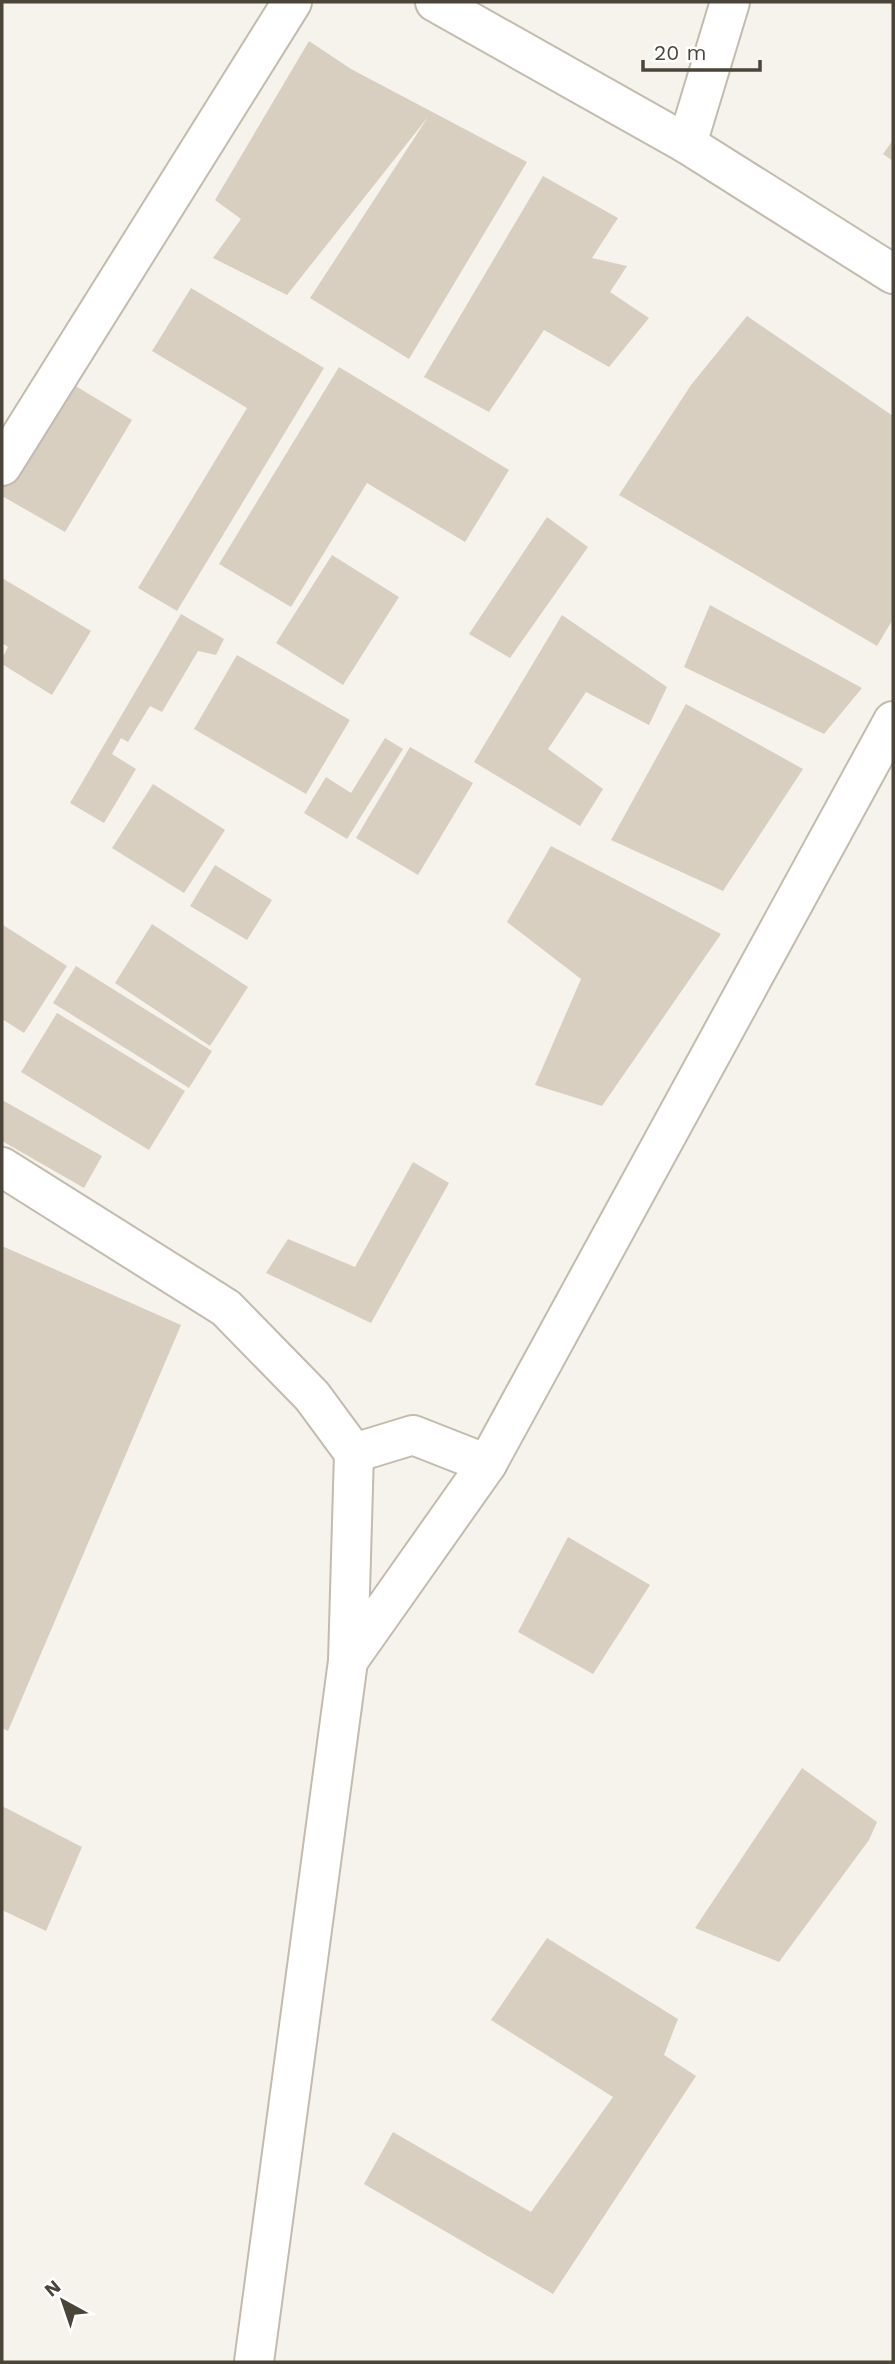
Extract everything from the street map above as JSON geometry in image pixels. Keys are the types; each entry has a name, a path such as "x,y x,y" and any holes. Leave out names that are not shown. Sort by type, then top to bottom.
{"lane":[{"path":"2,466 292,2"},
{"path":"435,2 687,144 893,274"},
{"path":"687,144 730,2"},
{"path":"348,1661 487,1464 893,721"},
{"path":"2,1167 226,1308 312,1396 354,1453 348,1661 254,2362"},
{"path":"354,1453 413,1435 487,1464"}],"building":[{"path":"309,41 351,69 527,162 409,359 310,298 428,117 287,295 213,258 241,219 215,200"},
{"path":"893,140 893,161 883,154"},
{"path":"543,176 618,218 592,258 627,266 610,292 649,318 609,367 544,330 489,412 424,377"},
{"path":"191,288 324,368 177,611 138,588 247,408 152,351"},
{"path":"747,316 893,416 893,619 877,646 619,495 691,385"},
{"path":"339,367 509,470 465,542 367,483 291,607 219,564"},
{"path":"59,376 132,420 65,532 2,496 2,472"},
{"path":"547,517 588,547 510,658 469,634"},
{"path":"332,555 399,597 343,685 276,643"},
{"path":"2,578 91,631 52,695 2,664 8,647 2,643"},
{"path":"710,605 862,688 824,734 684,667"},
{"path":"181,614 224,639 216,655 198,651 162,712 150,706 128,742 121,738 112,754 136,769 104,823 70,803"},
{"path":"562,615 667,687 649,725 586,692 548,749 603,789 580,826 474,762"},
{"path":"237,655 350,720 306,794 194,729"},
{"path":"686,704 803,769 723,891 611,840"},
{"path":"385,738 403,749 347,839 304,813 326,777 351,793"},
{"path":"410,747 473,783 418,875 356,838"},
{"path":"153,784 225,830 184,893 112,848"},
{"path":"551,846 721,934 602,1106 535,1085 581,979 507,922"},
{"path":"215,865 272,900 247,940 190,906"},
{"path":"152,924 248,987 210,1046 115,983"},
{"path":"3,925 67,966 24,1033 2,1019"},
{"path":"76,966 212,1051 189,1088 53,1003"},
{"path":"57,1013 185,1091 149,1150 21,1072"},
{"path":"2,1100 102,1156 84,1188 2,1141"},
{"path":"413,1162 449,1183 371,1323 266,1273 288,1239 355,1267"},
{"path":"2,1246 181,1325 8,1731 2,1728"},
{"path":"568,1537 650,1585 593,1674 518,1632"},
{"path":"802,1768 877,1822 869,1840 779,1962 695,1928"},
{"path":"2,1806 82,1847 46,1931 2,1910"},
{"path":"547,1938 678,2019 664,2055 696,2076 553,2294 364,2184 393,2132 531,2212 613,2097 491,2020"}]}
